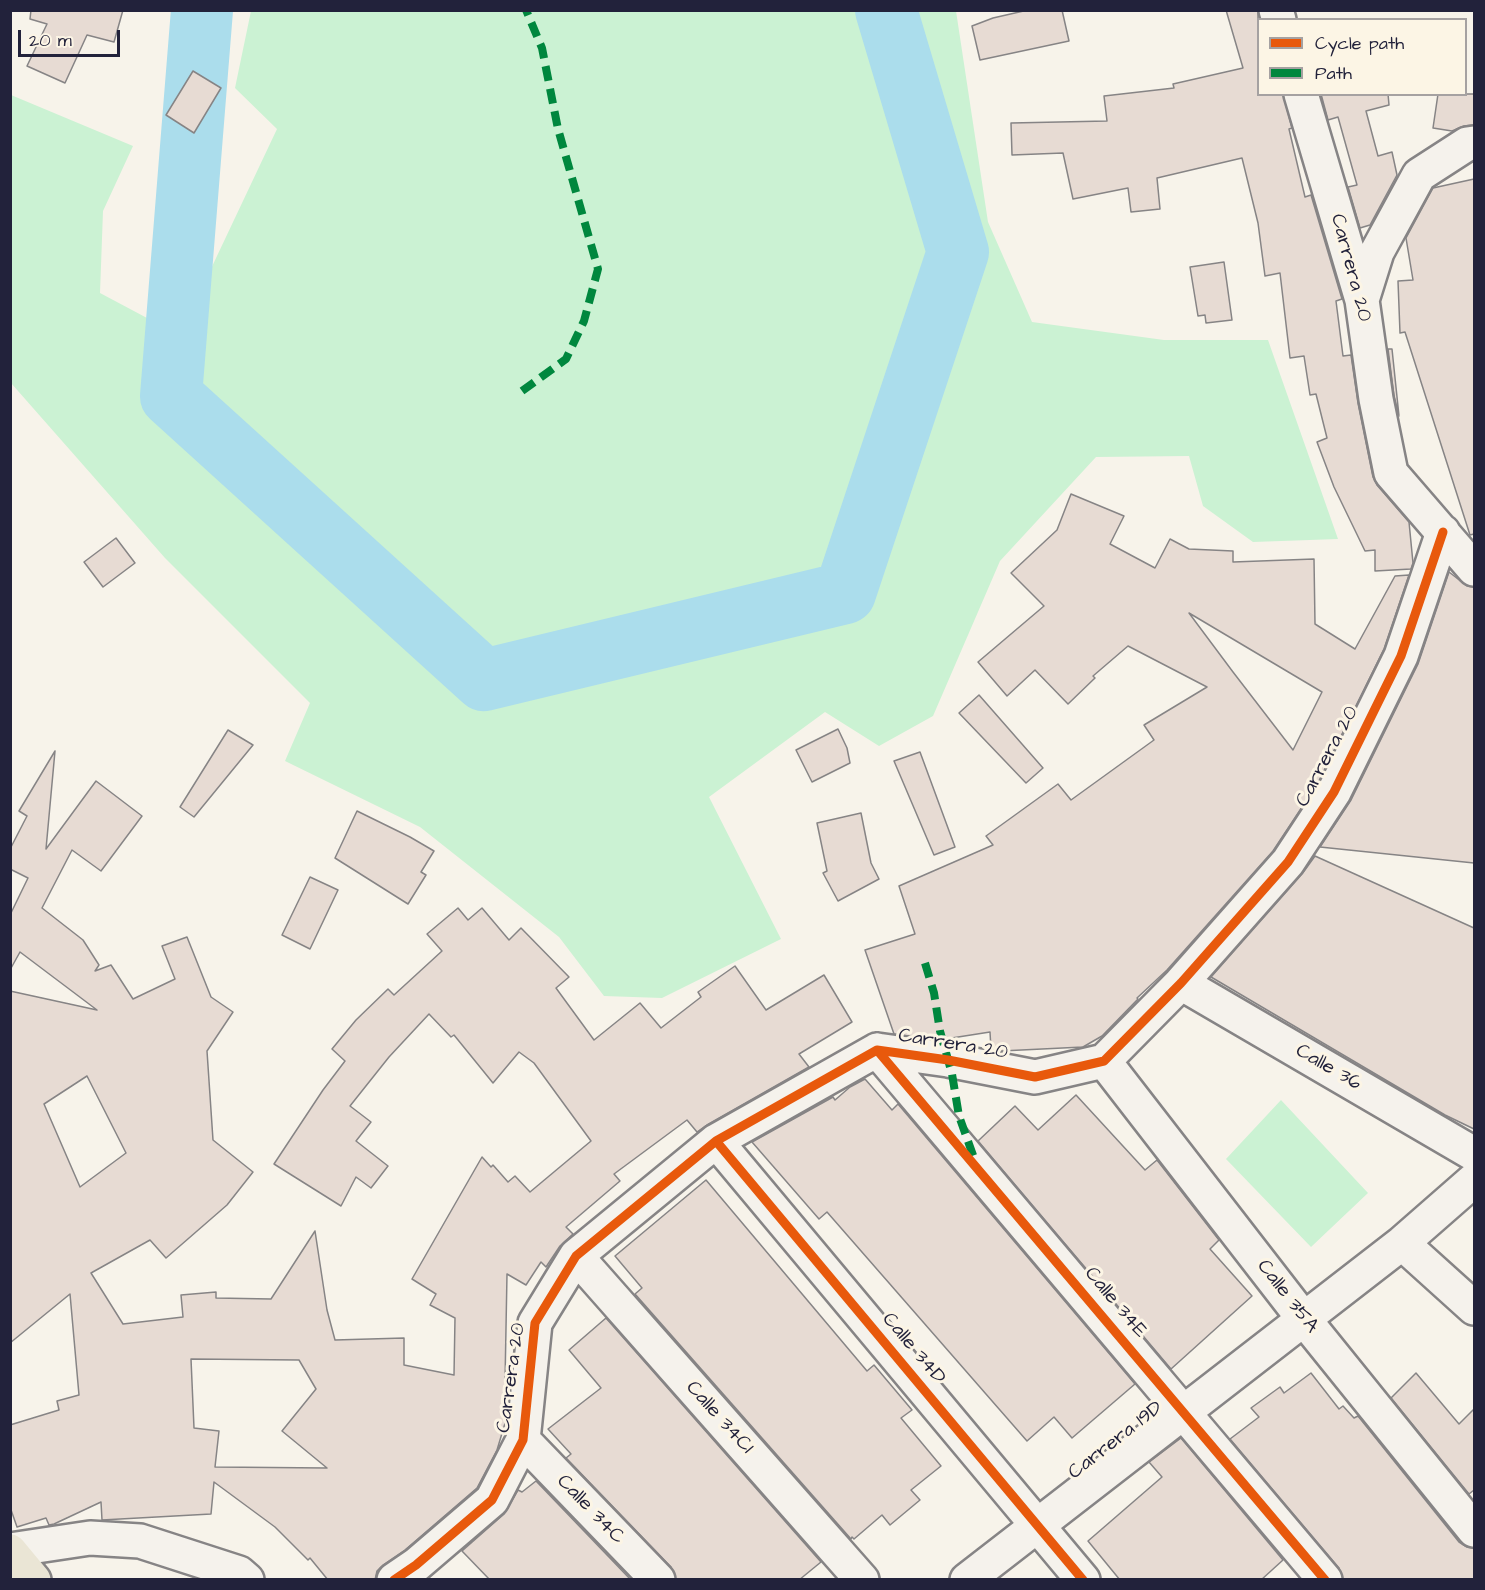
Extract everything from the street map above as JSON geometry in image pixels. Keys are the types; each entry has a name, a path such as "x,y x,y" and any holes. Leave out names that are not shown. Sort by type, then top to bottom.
{"main road":[{"path":"10,1551 34,1580"}],"street":[{"name":"Carrera 20","path":"1302,96 1362,300 1376,399 1391,473 1474,569"},
{"path":"1362,300 1377,252 1419,175 1467,144 1474,143"},
{"name":"Carrera 20","path":"413,1575 492,1500 523,1440 535,1323 576,1256 716,1141 877,1050 948,1060 1035,1077 1104,1061 1181,983 1288,862 1334,792 1401,656 1443,532"},
{"name":"Calle 36","path":"1181,983 1474,1154"},
{"name":"Calle 34E","path":"877,1050 1184,1411 1324,1580"},
{"name":"Calle 35A","path":"1104,1061 1303,1318 1474,1530"},
{"name":"Calle 34D","path":"716,1141 1083,1580"},
{"name":"Carrera 19D","path":"967,1580 1402,1243 1474,1180"},
{"path":"1402,1243 1474,1308"},
{"name":"Calle 34C1","path":"576,1256 862,1580"},
{"name":"Calle 34C","path":"523,1440 658,1580"},
{"path":"10,1551 90,1538 140,1541 243,1576"}],"green space":[{"path":"251,11 956,11 988,222 1032,322 1164,340 1268,340 1338,539 1253,542 1203,506 1189,456 1096,457 1000,561 933,716 879,746 825,712 709,797 781,939 662,998 604,996 559,937 420,827 285,761 310,703 165,558 11,383 11,95 133,146 103,211 100,293 147,318 208,275 277,129 235,88"},
{"path":"1281,1100 1368,1193 1311,1247 1226,1159"}],"building":[{"path":"31,10 123,10 114,42 87,35 65,83 27,66 47,24 30,19"},
{"path":"1028,10 1062,10 1069,41 980,60 972,26 993,18"},
{"path":"1226,10 1258,10 1257,96 1284,96 1305,197 1311,195 1342,299 1336,301 1343,356 1351,355 1373,477 1377,485 1409,522 1413,563 1411,569 1375,571 1375,550 1365,551 1334,487 1317,442 1327,438 1316,394 1310,395 1304,356 1290,358 1280,273 1265,276 1258,223 1242,158 1157,178 1160,209 1131,212 1128,188 1073,199 1063,153 1012,155 1011,123 1107,121 1104,96 1174,88 1173,84 1243,68"},
{"path":"193,71 221,88 194,133 166,115"},
{"path":"1474,94 1474,125 1452,131 1433,128 1438,96"},
{"path":"1322,96 1388,96 1389,105 1366,111 1378,156 1392,152 1397,175 1370,225 1360,228 1348,187 1357,185 1338,117 1328,120"},
{"path":"1474,179 1474,534 1470,535 1405,332 1400,333 1398,281 1413,280 1406,238 1433,188"},
{"path":"1224,262 1232,320 1206,323 1205,315 1198,316 1190,267"},
{"path":"1388,349 1392,349 1399,416 1394,396"},
{"path":"1071,494 1124,516 1110,544 1155,568 1170,539 1189,549 1233,551 1233,562 1314,559 1315,624 1355,649 1395,576 1409,575 1384,649 1318,783 1273,851 1167,970 1102,1036 1083,1047 1001,1051 991,1049 990,1032 939,1040 894,1034 865,950 915,934 899,886 993,845 986,836 1058,784 1071,800 1154,740 1144,725 1207,687 1128,646 1093,676 1095,678 1068,704 1035,670 1007,696 978,662 1044,606 1011,573 1057,530","holes":["1189,613 1322,692 1293,750"]},
{"path":"116,538 135,563 103,587 84,562"},
{"path":"1449,572 1467,586 1474,587 1474,863 1320,847 1351,800 1418,664"},
{"path":"979,695 1043,768 1026,783 959,713"},
{"path":"838,729 847,748 850,763 812,782 796,750"},
{"path":"228,730 253,745 194,817 180,807"},
{"path":"55,751 46,849 96,781 142,816 101,871 72,850 42,908 83,940 99,965 95,971 111,965 133,999 175,979 162,946 187,937 211,997 233,1012 207,1051 213,1140 253,1172 227,1205 166,1258 150,1240 91,1273 123,1324 183,1317 181,1295 216,1292 216,1298 271,1299 315,1231 327,1310 335,1340 404,1338 404,1365 454,1375 455,1318 430,1305 436,1294 412,1279 482,1157 491,1167 493,1165 508,1182 515,1176 530,1192 591,1141 534,1063 519,1052 493,1083 454,1035 451,1037 429,1014 389,1057 350,1106 371,1122 356,1141 388,1166 371,1188 356,1177 341,1206 274,1164 345,1061 332,1049 356,1020 388,989 394,995 442,951 427,934 458,908 468,920 482,908 509,940 521,928 569,977 556,988 594,1040 640,1003 661,1028 701,997 698,992 735,966 766,1010 824,975 852,1022 799,1054 809,1067 697,1132 687,1120 614,1174 620,1181 566,1227 573,1234 560,1246 546,1267 541,1262 526,1285 507,1274 505,1382 510,1383 506,1420 497,1450 477,1488 405,1550 383,1565 377,1571 375,1580 328,1580 310,1558 308,1560 275,1527 214,1482 211,1514 102,1520 101,1502 54,1524 49,1525 46,1518 17,1527 10,1507 10,1425 59,1410 57,1401 79,1395 70,1294 10,1343 10,991 97,1010 20,952 10,970 10,915 28,878 10,869 10,849 27,816 19,811","holes":["87,1076 126,1153 80,1187 44,1104","191,1359 299,1360 316,1389 282,1431 327,1468 215,1467 219,1431 194,1428"]},
{"path":"920,752 955,847 934,855 894,761"},
{"path":"357,811 434,851 421,872 426,875 408,904 335,858"},
{"path":"861,813 871,863 879,879 838,901 823,873 827,871 817,823"},
{"path":"1315,856 1474,928 1474,1129 1445,1115 1211,977 1302,874"},
{"path":"310,877 338,890 310,949 282,935"},
{"path":"865,1079 892,1110 898,1104 1135,1384 1072,1438 1054,1417 1027,1441 827,1212 819,1219 752,1142 833,1097 835,1100 850,1087"},
{"path":"1076,1095 1145,1170 1157,1160 1219,1240 1210,1249 1252,1296 1171,1369 978,1141 1015,1106 1038,1130"},
{"path":"706,1180 867,1371 874,1365 912,1410 901,1418 941,1466 911,1490 920,1500 890,1525 882,1515 854,1539 852,1537 851,1539 635,1294 642,1288 615,1256"},
{"path":"606,1318 821,1562 799,1580 676,1580 671,1567 566,1458 571,1454 548,1429 601,1388 569,1350"},
{"path":"1311,1373 1339,1409 1343,1406 1354,1418 1358,1416 1459,1542 1474,1548 1474,1580 1343,1580 1339,1568 1230,1439 1259,1417 1251,1408 1280,1387 1284,1393"},
{"path":"1416,1373 1459,1424 1474,1409 1474,1490 1469,1494 1391,1398"},
{"path":"1181,1438 1283,1560 1261,1580 1120,1580 1088,1541 1162,1477 1149,1462"},
{"path":"536,1481 631,1580 490,1580 462,1551 504,1514 518,1490 522,1492"}],"waterway":[{"path":"202,10 171,396 484,680 845,593 958,252 886,10"}],"marked path":[{"path":"522,391 566,359 584,321 598,269 558,129 542,48 526,10"},
{"path":"925,963 934,993 959,1116 974,1158"}],"cycle path":[{"path":"394,1580 416,1565 492,1500 523,1440 535,1323 576,1256 716,1141 877,1050 948,1060 1035,1077 1104,1061 1181,983 1288,862 1334,792 1401,656 1443,532"},
{"path":"877,1050 1325,1580"},
{"path":"716,1141 1083,1580"}]}
